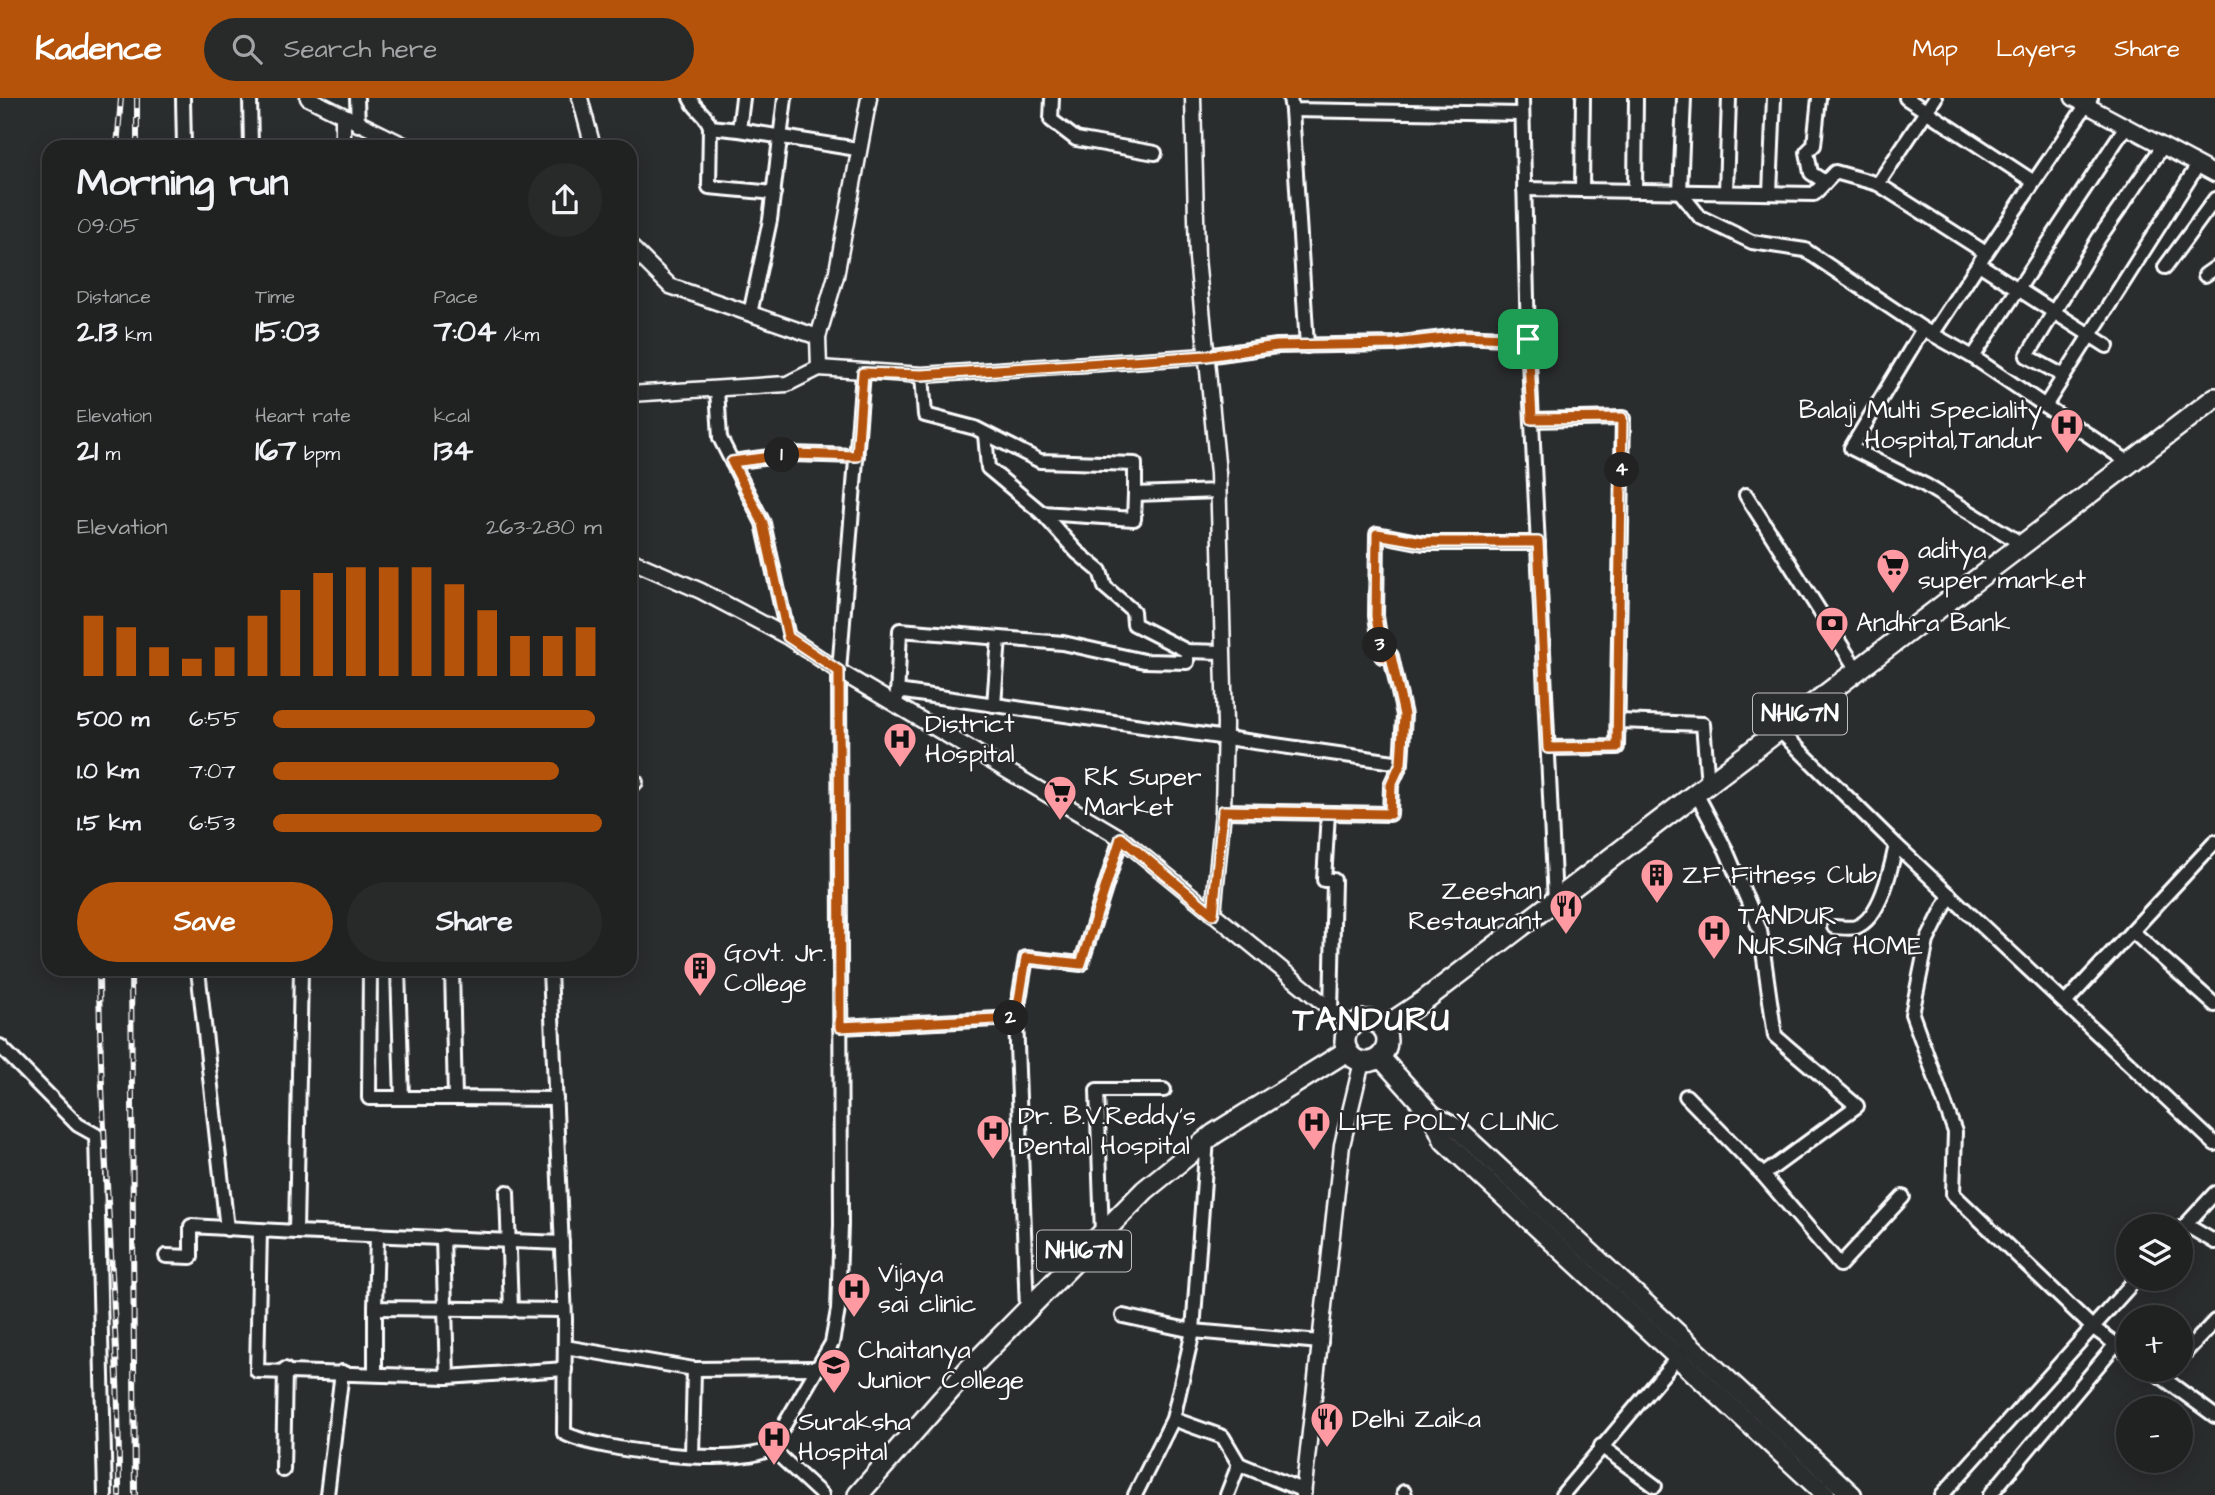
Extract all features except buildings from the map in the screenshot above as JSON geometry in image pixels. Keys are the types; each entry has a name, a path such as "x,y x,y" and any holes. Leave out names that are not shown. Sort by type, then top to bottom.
{"highway":[{"name":"NH167N","path":"1383,1028 1555,901 2215,398"},
{"path":"1364,1019 1379,1023 1383,1028 1387,1046 1363,1057 1345,1042 1351,1026 1364,1019"},
{"name":"NH167N","path":"858,1495 968,1370 1145,1190 1207,1139 1363,1057"}],"main road":[{"path":"1363,1057 1432,1115 1455,1128 1684,1350 1826,1495"},
{"path":"1684,1350 1852,1495"}],"street":[{"path":"183,98 184,140"},
{"path":"250,98 251,140"},
{"path":"308,98 392,140"},
{"path":"357,98 358,125"},
{"path":"580,98 591,140"},
{"path":"690,98 694,107 708,118 710,127 709,187 774,193"},
{"path":"739,130 743,98"},
{"path":"750,314 774,193 785,98"},
{"path":"819,368 818,337 836,276 857,149 869,98"},
{"path":"1052,98 1051,120 1076,139 1156,153"},
{"path":"1194,98 1197,258 1219,491 1225,738 1223,811 1213,914"},
{"path":"1522,98 1528,339 1555,901"},
{"path":"1582,190 1583,98"},
{"path":"1635,191 1636,98"},
{"path":"1684,98 1680,191 1700,217 1752,242 1805,250 1928,331 1973,357 2129,462"},
{"path":"1726,192 1729,98"},
{"path":"1770,193 1774,98"},
{"path":"1819,98 1815,145 1807,152 1811,173 1825,182"},
{"path":"1906,98 2034,182"},
{"path":"1878,184 1935,98"},
{"path":"2073,98 2089,102 2126,126 2215,174"},
{"path":"2022,544 1925,485 1851,448 1928,331 1982,259 2089,102"},
{"path":"1307,346 1291,104 1522,114"},
{"path":"343,117 343,140"},
{"path":"1973,357 2126,126"},
{"path":"710,127 782,135 857,149"},
{"path":"2064,376 2027,356 2053,311 2163,146"},
{"path":"2045,406 2088,334 2198,165"},
{"path":"1524,189 1814,194 1835,172 1878,184 1982,259 2019,290 2107,346"},
{"path":"2165,267 2215,199"},
{"path":"637,253 670,286 818,337"},
{"path":"637,394 787,384 819,368 922,375 1206,356 1277,346 1394,344 1461,336 1528,339"},
{"path":"550,976 562,1243 564,1433 578,1441 600,1446 692,1456 741,1458 761,1455 771,1448 832,1343 838,1310 839,671 863,373"},
{"path":"922,375 925,415 985,434 1040,461 1135,464 1134,519 1042,513"},
{"path":"717,389 720,438 763,523 788,637"},
{"path":"1532,419 1622,418 1617,747 1548,748"},
{"path":"985,434 988,468 1042,513 1100,571 1105,587 1133,611 1134,624 1187,651 1222,652"},
{"path":"732,462 792,454 857,456"},
{"path":"1135,494 1219,491"},
{"path":"1746,495 1857,670"},
{"path":"1223,811 1390,814 1391,785 1401,763 1404,715 1391,656 1382,656 1376,616 1377,534 1423,542 1538,542"},
{"path":"637,563 701,591 788,637 839,671 897,698 1121,838 1351,1026"},
{"path":"897,698 900,631 1063,643 1144,661 1187,662 1187,651"},
{"path":"994,705 999,638"},
{"path":"897,698 994,705 1401,763"},
{"path":"1618,721 1703,724 1702,789 1760,930 1775,1036 1857,1106 1763,1175"},
{"path":"1779,730 1896,845 2215,1144"},
{"path":"1328,813 1324,880 1334,880 1331,1011"},
{"path":"1027,1310 1016,1018 1026,958 1081,964 1121,838"},
{"path":"2066,1002 2215,842"},
{"path":"1834,927 1856,927 1871,916 1888,880 1896,845"},
{"path":"1950,895 1927,941 1912,1014 1955,1132 1954,1194 2092,1326 2116,1344 1990,1495"},
{"path":"2132,931 2215,1005"},
{"path":"199,976 227,1230"},
{"path":"296,1232 301,976"},
{"path":"370,976 369,1098 556,1099"},
{"path":"398,976 402,1098"},
{"path":"452,976 455,1098"},
{"path":"840,1027 1016,1018"},
{"path":"0,1046 78,1125 96,1135 105,1495"},
{"path":"1173,1419 1223,1437 1240,1464 1304,1493 1342,1145 1363,1057"},
{"path":"1102,1234 1097,1090 1164,1090"},
{"path":"1686,1096 1763,1175 1840,1265 1903,1197"},
{"path":"1135,1495 1173,1419 1193,1331 1207,1139"},
{"path":"507,1192 511,1310"},
{"path":"2193,1217 2215,1194"},
{"path":"166,1256 191,1256 191,1226 377,1237 443,1237 562,1243"},
{"path":"260,1230 257,1371 285,1369 447,1377 565,1369"},
{"path":"2193,1232 2215,1242"},
{"path":"376,1373 377,1237"},
{"path":"443,1237 447,1377"},
{"path":"1942,1495 2125,1291"},
{"path":"375,1308 564,1310"},
{"path":"1123,1316 1193,1331 1321,1342"},
{"path":"2193,1344 2215,1321"},
{"path":"565,1347 694,1369 816,1368"},
{"path":"1562,1495 1684,1350"},
{"path":"283,1471 285,1369"},
{"path":"692,1456 694,1369"},
{"path":"327,1495 342,1372"},
{"path":"2172,1382 2215,1416"},
{"path":"1601,1446 1655,1486"},
{"path":"771,1448 822,1495"},
{"path":"1227,1495 1240,1464"}],"railway":[{"path":"118,140 121,98"},
{"path":"137,98 137,140"},
{"path":"99,976 119,1495"},
{"path":"131,976 135,1495"}],"place":[{"name":"Balaji Multi Speciality Hospital,Tandur","path":"2067,455"},
{"name":"aditya super market","path":"1893,595"},
{"name":"Andhra Bank","path":"1832,653"},
{"name":"District Hospital","path":"900,769"},
{"name":"RK Super Market","path":"1060,822"},
{"name":"ZF Fitness Club","path":"1657,905"},
{"name":"Zeeshan Restaurant","path":"1566,936"},
{"name":"TANDUR NURSING HOME","path":"1714,961"},
{"name":"Govt. Jr. College","path":"700,998"},
{"name":"LIFE POLY CLINIC","path":"1314,1152"},
{"name":"Dr. B.V.Reddy's Dental Hospital","path":"993,1161"},
{"name":"Vijaya sai clinic","path":"854,1319"},
{"name":"Chaitanya Junior College","path":"834,1395"},
{"name":"Delhi Zaika","path":"1327,1449"},
{"name":"Suraksha Hospital","path":"774,1467"}],"district":[{"name":"TANDURU","path":"1372,1020"}],"route":[{"path":"1461,336 1528,339 1532,419 1622,418 1617,747 1548,748 1538,542 1423,542 1377,534 1376,616 1382,656 1391,656 1404,715 1401,763 1391,785 1390,814 1223,811 1213,914 1121,838 1081,964 1026,958 1016,1018 840,1027 839,671 788,637 763,523 732,462 792,454 857,456 863,373 922,375 1206,356 1277,346 1394,344 1461,336"}]}
